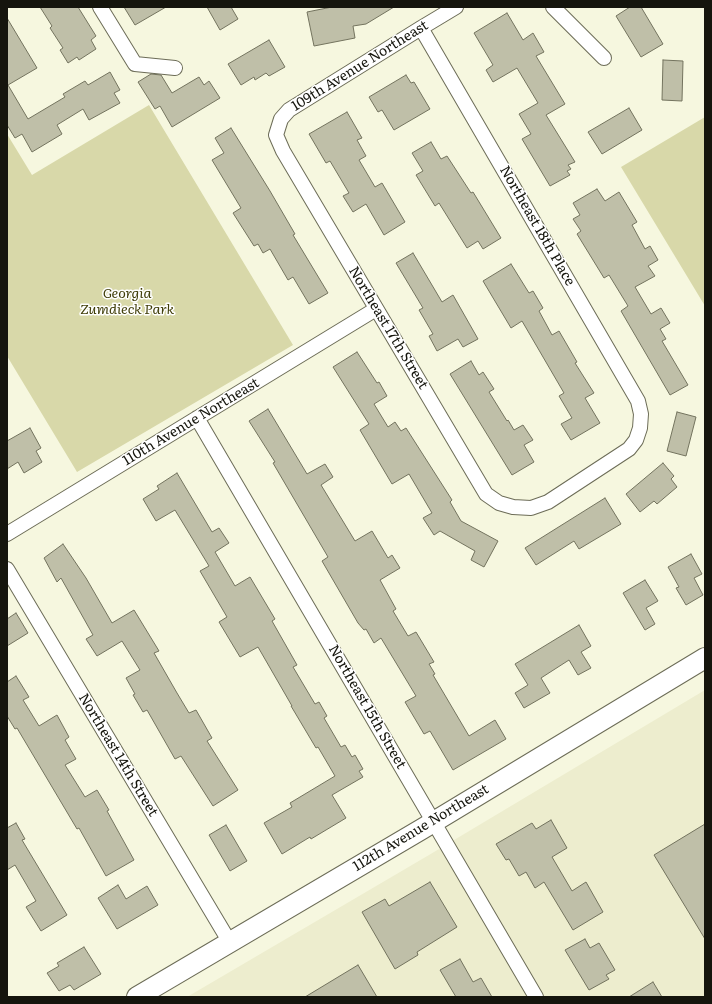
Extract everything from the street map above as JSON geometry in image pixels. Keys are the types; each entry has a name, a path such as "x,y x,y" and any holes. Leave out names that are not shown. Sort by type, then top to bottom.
{"main road":[{"name":"112th Avenue Northeast","path":"137,997 705,658"}],"street":[{"path":"100,7 135,64 175,68"},
{"name":"109th Avenue Northeast","path":"276,135 281,119 289,110 456,7"},
{"path":"553,7 604,58"},
{"name":"Northeast 18th Place","path":"421,28 638,401 641,414 640,428 636,440 629,449 548,502 531,508 513,507"},
{"name":"Northeast 17th Street","path":"276,135 283,151 486,494 499,503 513,507"},
{"name":"110th Avenue Northeast","path":"7,534 376,309"},
{"name":"Northeast 15th Street","path":"198,418 536,997"},
{"name":"Northeast 14th Street","path":"7,569 229,942"}],"shaded area":[{"path":"705,690 705,997 187,997 429,855"}],"green space":[{"name":"Georgia Zumdieck Park","path":"149,105 293,345 77,472 7,356 7,134 32,175"},
{"path":"705,117 705,306 621,167"}],"building":[{"path":"40,7 78,7 96,36 91,40 96,49 79,60 77,57 68,63 60,50 63,48 50,28 52,26"},
{"path":"124,7 166,7 135,25"},
{"path":"207,7 231,7 238,19 220,30"},
{"path":"332,7 394,7 366,24 353,26 355,38 314,46 307,12"},
{"path":"630,7 641,7 663,44 641,57 616,16"},
{"path":"507,13 523,40 533,33 544,52 536,56 565,104 546,115 575,162 568,165 571,169 567,171 570,175 550,186 522,139 531,134 519,114 538,103 517,68 493,82 486,70 493,65 474,33"},
{"path":"7,18 37,68 8,85 28,119 65,97 63,94 85,81 88,85 110,72 120,90 114,93 120,103 89,120 83,109 57,125 62,134 32,152 22,134 15,138 7,125"},
{"path":"269,40 285,67 269,76 266,73 255,80 254,77 241,85 228,64"},
{"path":"663,60 683,61 682,101 662,100"},
{"path":"151,74 161,75 172,93 199,77 204,85 209,81 220,98 172,127 160,106 155,109 138,82"},
{"path":"406,75 411,83 414,82 430,109 394,130 382,110 378,112 369,97"},
{"path":"629,108 642,130 602,154 588,132"},
{"path":"347,112 362,138 357,140 366,156 359,160 375,187 382,183 405,222 384,235 366,204 353,212 343,196 349,193 330,161 326,163 309,134"},
{"path":"231,128 270,191 295,234 293,235 328,293 309,304 293,277 288,280 270,249 263,253 258,244 254,246 233,213 241,208 212,160 224,153 215,138"},
{"path":"431,142 441,159 447,156 471,193 473,192 501,238 483,249 478,241 467,248 439,203 435,206 416,175 423,171 412,153"},
{"path":"597,189 605,201 619,192 637,222 632,225 645,249 650,246 658,260 648,266 655,276 635,287 651,314 661,308 670,323 660,329 666,339 662,341 688,385 670,395 621,311 628,306 609,275 604,278 577,234 581,231 573,219 580,215 573,203"},
{"path":"413,253 442,302 453,295 478,339 463,347 458,339 437,351 429,336 433,334 419,310 423,308 396,263"},
{"path":"511,264 529,293 533,291 543,308 539,311 552,335 559,331 577,362 575,363 594,393 585,398 600,423 571,440 561,424 572,418 559,396 564,393 522,321 511,328 483,281"},
{"path":"357,352 377,383 379,382 387,396 374,404 388,427 395,422 401,431 406,428 452,500 450,502 461,521 498,541 484,567 471,560 475,551 440,531 434,535 423,518 432,513 409,474 392,484 360,430 369,424 333,367"},
{"path":"471,361 479,375 483,372 494,389 489,392 514,430 523,425 533,440 524,445 534,462 512,475 450,374"},
{"path":"268,409 307,474 325,464 333,477 321,485 355,541 372,531 388,558 392,555 400,568 380,580 396,609 393,611 408,636 416,632 434,662 429,664 435,674 433,675 469,736 495,720 506,739 453,770 430,731 424,734 405,702 416,696 381,638 374,643 366,629 364,630 358,623 322,561 328,557 273,463 275,462 249,421"},
{"path":"677,412 696,417 686,456 667,451"},
{"path":"30,428 41,448 36,451 42,462 24,473 18,462 7,469 7,441"},
{"path":"663,463 674,476 671,479 677,487 657,504 654,501 640,512 626,494"},
{"path":"177,473 212,532 219,528 229,543 215,552 235,586 250,577 275,619 272,621 297,665 293,667 315,704 319,702 327,716 324,718 341,747 345,745 352,757 355,755 363,769 359,771 363,777 332,795 346,818 282,854 264,823 292,807 290,803 335,776 318,747 316,748 258,647 240,657 219,622 227,617 200,571 209,566 175,510 156,521 143,499 159,489 157,486"},
{"path":"605,498 621,524 579,549 574,541 536,565 525,548"},
{"path":"63,544 86,578 112,623 134,610 159,651 154,653 189,713 196,710 212,738 207,741 238,790 213,806 181,756 175,759 147,710 143,712 133,695 135,694 126,678 140,670 122,641 97,656 86,639 93,635 61,578 57,582 44,558"},
{"path":"691,554 702,574 694,578 703,595 686,605 676,588 679,587 668,567"},
{"path":"645,580 658,601 646,608 655,624 645,630 623,593"},
{"path":"16,613 28,633 7,646 7,619"},
{"path":"579,625 591,646 581,652 591,668 578,675 569,660 541,678 550,693 524,708 515,693 528,685 515,664"},
{"path":"16,676 29,697 23,700 39,726 57,715 69,737 65,740 76,759 65,765 85,797 97,790 109,810 107,811 134,860 106,876 79,828 77,829 17,728 15,729 7,716 7,682"},
{"path":"551,820 567,848 552,857 572,891 586,882 603,912 573,930 544,882 535,888 526,872 519,876 509,859 506,860 496,844 532,823 536,829"},
{"path":"16,823 25,839 22,840 67,915 41,931 26,907 36,901 15,865 7,870 7,828"},
{"path":"705,824 705,939 654,855"},
{"path":"226,825 247,861 230,871 209,835"},
{"path":"430,882 457,927 417,952 418,955 395,969 362,912 385,899 389,906"},
{"path":"118,885 126,899 147,886 158,905 117,929 98,898"},
{"path":"585,939 590,948 599,943 615,970 606,975 609,979 589,990 565,950"},
{"path":"84,947 101,974 74,990 70,985 59,991 47,973 59,966 57,963"},
{"path":"460,959 473,982 481,978 492,997 456,997 440,970"},
{"path":"358,965 377,997 305,997"},
{"path":"653,982 662,997 629,997"}]}
